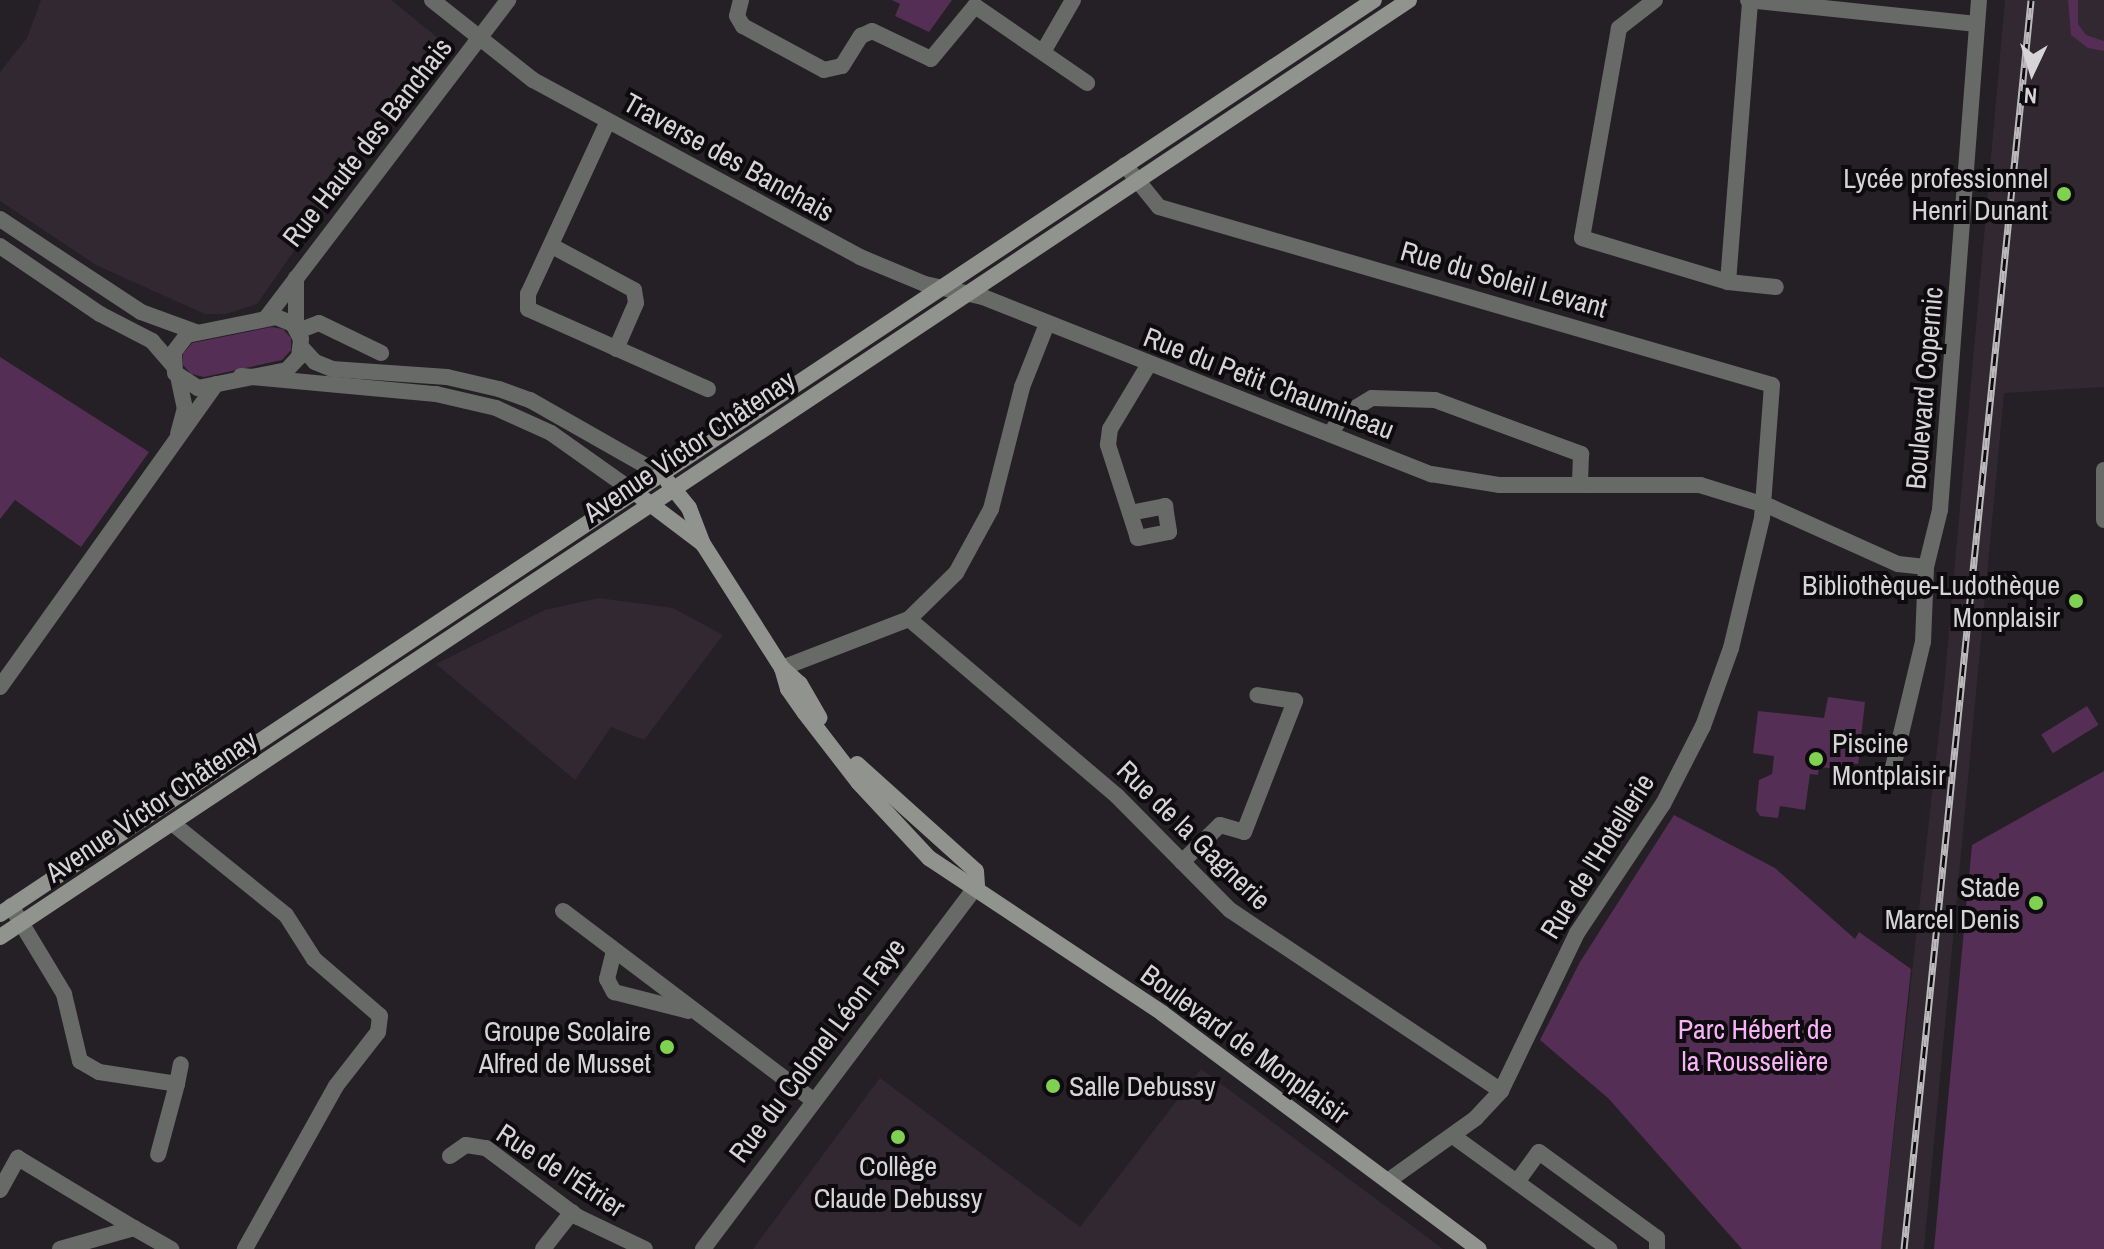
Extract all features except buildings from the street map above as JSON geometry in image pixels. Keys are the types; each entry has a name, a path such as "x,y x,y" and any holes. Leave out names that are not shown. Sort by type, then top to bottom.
{"main road":[{"name":"Avenue Victor Châtenay","path":"6,910 1374,0"},
{"name":"Avenue Victor Châtenay","path":"0,937 1409,0"},
{"name":"Boulevard de Monplaisir","path":"660,474 675,489 703,544 782,668 800,684 868,777 976,871 977,886 1162,1013 1479,1249"},
{"name":"Boulevard de Monplaisir","path":"633,491 703,544"},
{"path":"103,845 115,862"}],"street":[{"name":"Traverse des Banchais","path":"432,0 533,80 608,121 860,257 941,288 968,293"},
{"name":"Rue Haute des Banchais","path":"266,318 508,0"},
{"path":"741,0 737,16 743,26 824,70 842,66 861,36 872,31 931,59 975,6 1087,83"},
{"path":"1043,52 1073,0"},
{"path":"1655,0 1619,28 1582,238 1728,282 1776,287"},
{"name":"Boulevard Copernic","path":"1891,776 1923,642 1926,567 1940,510 1979,0"},
{"path":"1728,282 1749,1 1977,24"},
{"path":"608,121 528,294 528,309 708,389"},
{"name":"Rue du Soleil Levant","path":"1125,165 1159,207 1772,385 1764,504"},
{"path":"0,219 141,312 196,332 236,328 266,318 285,319 326,368 447,377 530,400 660,474"},
{"path":"0,246 100,314 152,341 175,371 198,388 241,376 287,370 299,336 319,323 381,353"},
{"path":"552,246 632,286 636,303 616,349"},
{"name":"Rue Haute des Banchais","path":"296,276 299,336"},
{"name":"Rue du Petit Chaumineau","path":"968,293 1450,478 1500,485 1700,485 1764,504 1885,559 1926,567"},
{"path":"782,668 909,619 943,590 979,536 1022,387 1047,324"},
{"path":"177,440 185,408 175,371 177,344 196,332"},
{"path":"1130,513 1107,439 1149,364"},
{"path":"241,376 436,394 523,419 574,447 633,491"},
{"path":"2,680 216,384"},
{"path":"1330,434 1342,416 1372,398 1435,400 1581,454 1580,485"},
{"path":"523,419 530,400"},
{"path":"2104,470 2104,520"},
{"name":"Rue de l'Hotellerie","path":"1388,1181 1453,1136 1501,1091 1569,947 1612,874 1663,804 1703,726 1731,648 1764,504"},
{"name":"Rue de la Gagnerie","path":"909,619 1068,752 1260,934 1501,1091"},
{"path":"1182,862 1220,825 1244,832 1295,701 1257,695"},
{"path":"172,823 286,915 314,959 380,1016 378,1032 336,1086 245,1249"},
{"name":"Rue du Colonel Léon Faye","path":"703,1249 977,886"},
{"path":"6,910 21,924 64,994 80,1061 99,1072 177,1084"},
{"path":"563,911 813,1100"},
{"path":"614,951 607,979 614,992 695,1012"},
{"path":"158,1155 181,1064"},
{"path":"1453,1136 1609,1249"},
{"name":"Rue de l'Étrier","path":"450,1156 466,1145 486,1148 572,1212 645,1249"},
{"path":"1517,1182 1539,1152 1657,1238 1657,1249"},
{"path":"0,1190 18,1158 171,1249"},
{"path":"543,1249 572,1212"},
{"path":"60,1249 134,1228"}],"shaded area":[{"path":"41,0 391,0 438,38 449,55 323,209 257,304 226,314 205,314 96,265 0,201 0,72 27,38"},
{"path":"2005,0 2104,0 2104,387 2004,393 1924,1249 1881,1249 1944,687"},
{"path":"599,598 673,608 723,635 644,740 611,727 575,780 436,664 545,610"},
{"path":"1201,1069 1443,1249 753,1249 880,1078 1080,1227"}],"green space":[{"path":"892,0 952,0 929,32 895,16 900,4"},
{"path":"2068,0 2078,0 2078,24 2086,35 2104,41 2104,51 2088,48 2071,35"},
{"path":"272,327 283,329 291,338 291,350 282,360 204,377 191,374 183,365 183,354 192,343"},
{"path":"0,357 149,452 81,547 15,500 0,519"},
{"name":"Piscine Montplaisir","path":"1828,697 1865,702 1860,746 1865,752 1860,752 1858,764 1847,763 1846,770 1819,767 1818,775 1810,774 1805,810 1780,806 1778,818 1760,816 1756,810 1759,780 1772,774 1774,756 1753,753 1758,711 1824,718"},
{"path":"2087,706 2099,725 2053,753 2041,735"},
{"path":"2104,771 2104,1249 1934,1249 1972,845"},
{"name":"Parc Hébert de la Rousselière","path":"1674,815 1775,868 1855,939 1859,932 1911,969 1881,1249 1742,1249 1608,1098 1540,1040 1580,962"}],"railway":[{"path":"1904,1249 2031,0"}],"place":[{"name":"Lycée professionnel Henri Dunant","path":"2064,194"},
{"name":"Bibliothèque-Ludothèque Monplaisir","path":"2076,601"},
{"name":"Piscine Montplaisir","path":"1816,759"},
{"name":"Stade Marcel Denis","path":"2036,903"},
{"name":"Groupe Scolaire Alfred de Musset","path":"667,1047"},
{"name":"Salle Debussy","path":"1053,1086"},
{"name":"Collège Claude Debussy","path":"898,1137"}]}
